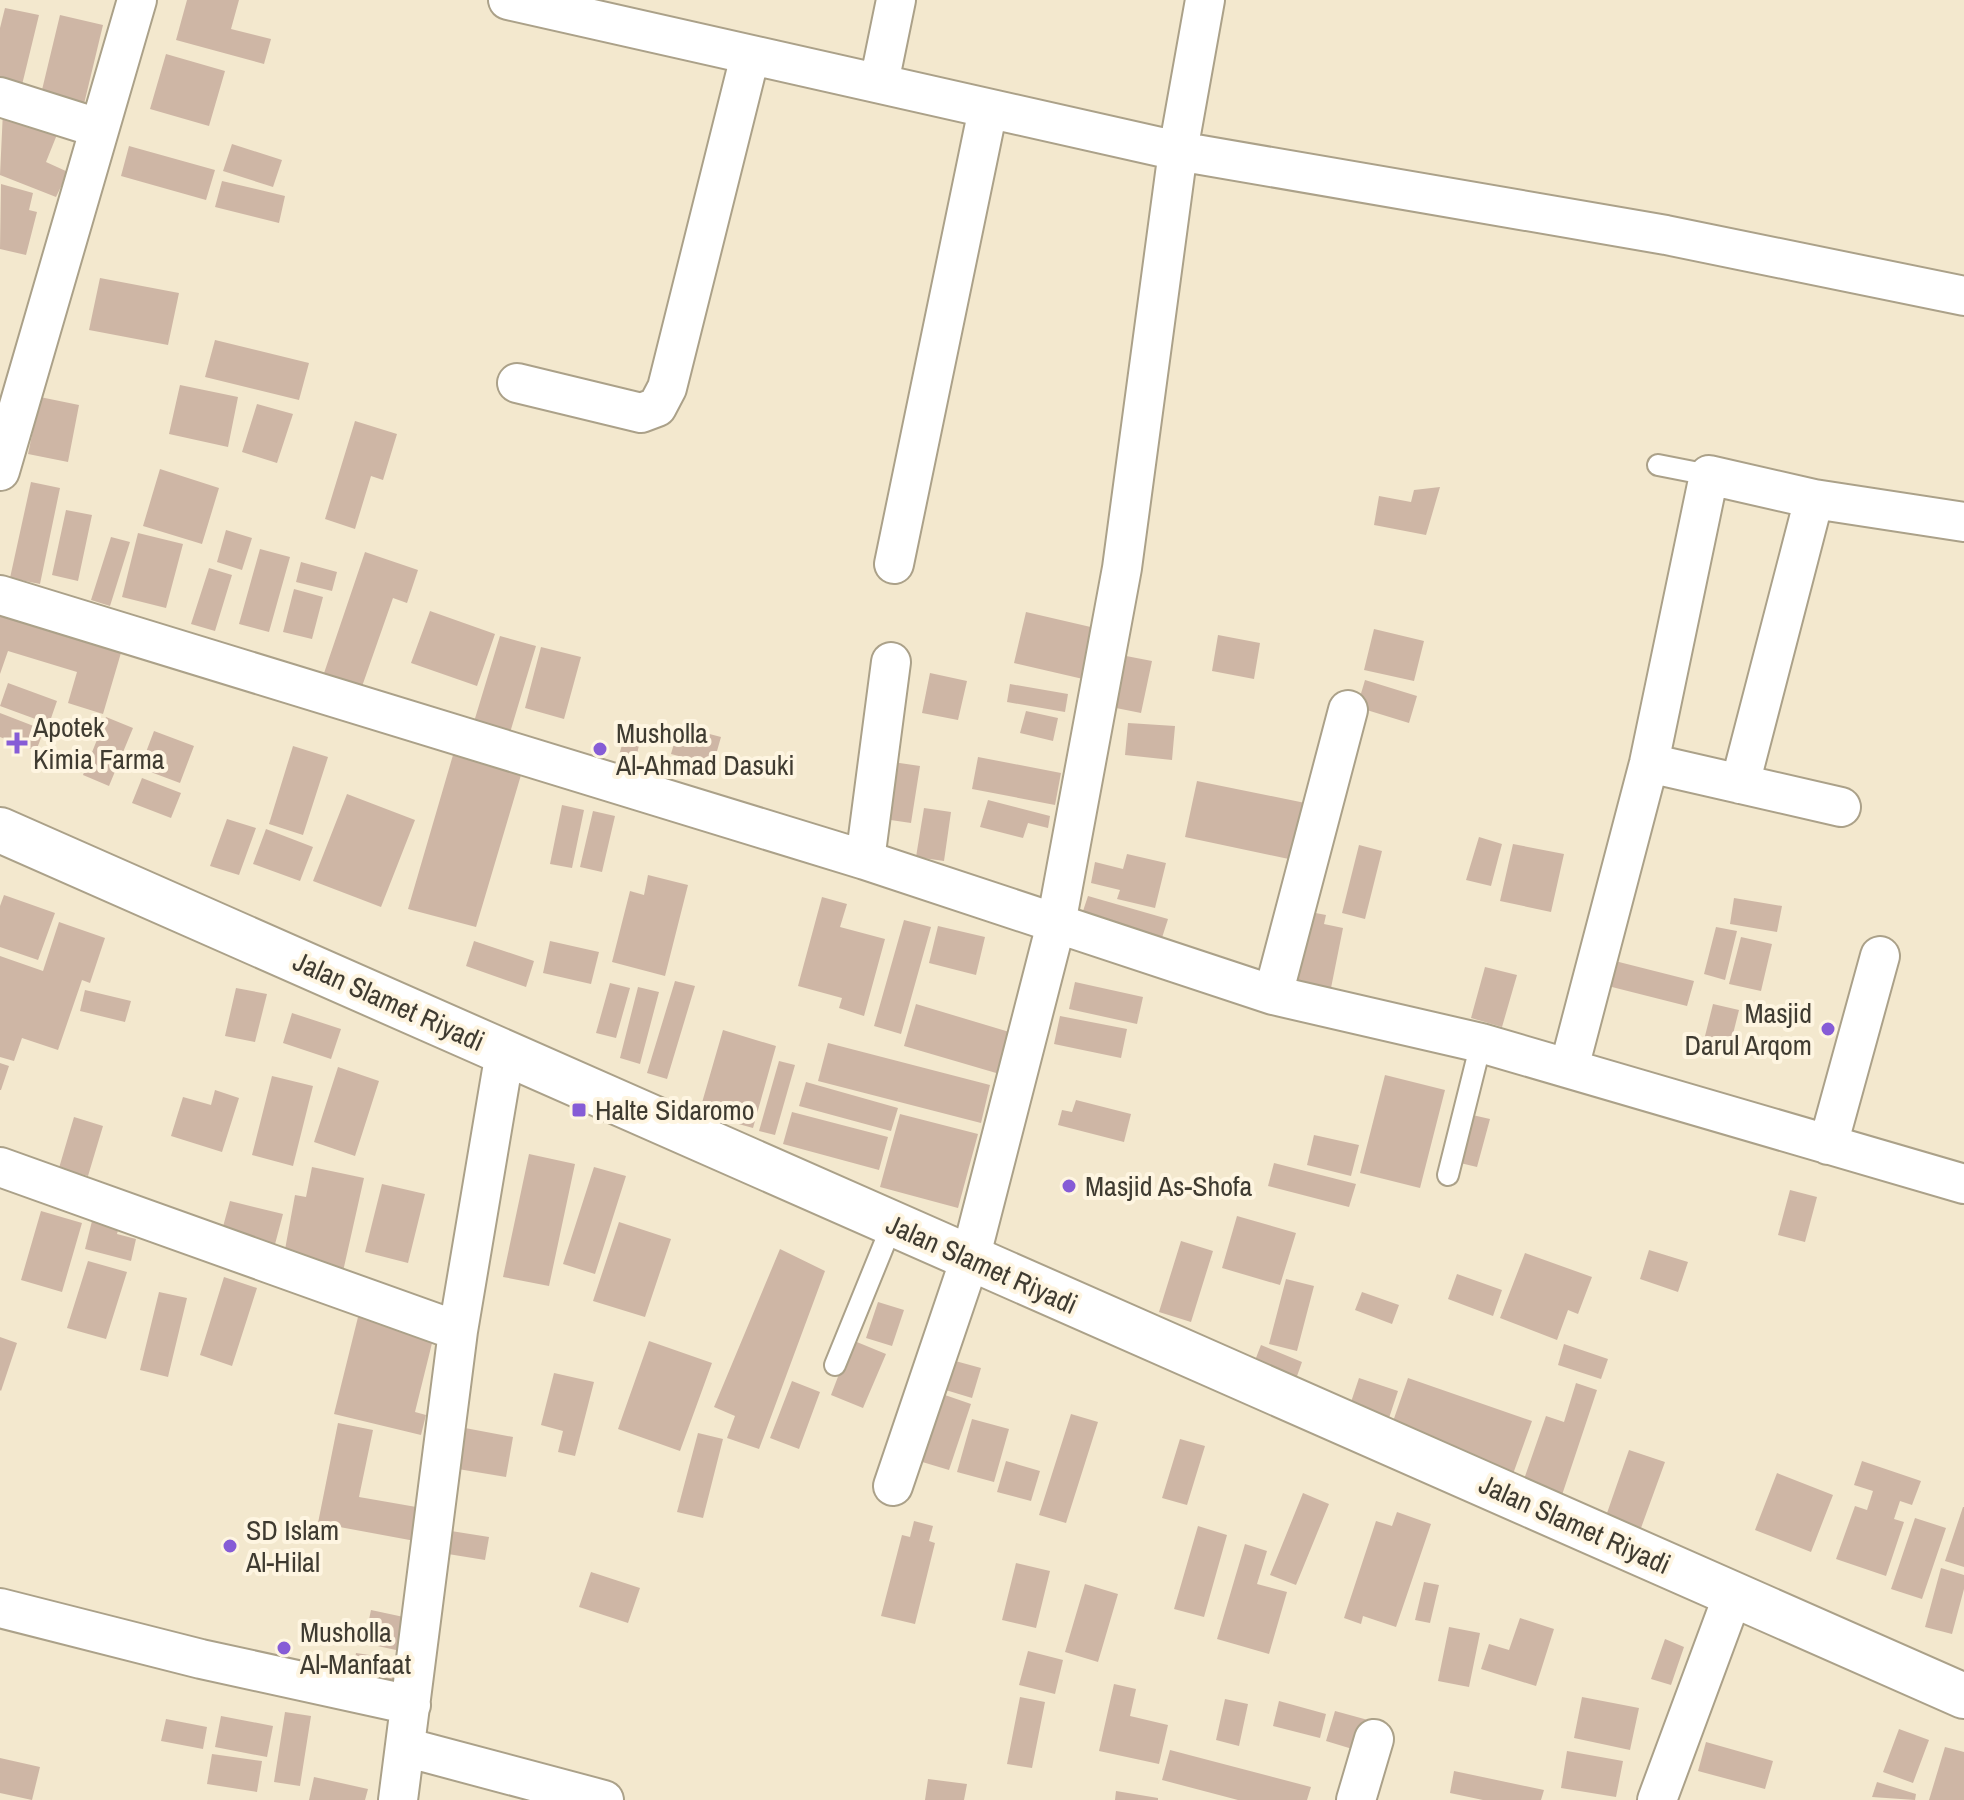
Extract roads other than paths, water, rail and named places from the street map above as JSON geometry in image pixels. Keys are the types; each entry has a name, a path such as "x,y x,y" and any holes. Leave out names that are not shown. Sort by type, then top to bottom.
{"main road":[{"name":"Jalan Slamet Riyadi","path":"3,840 505,1052 1964,1696"}],"street":[{"path":"0,471 137,0"},
{"path":"508,0 1178,151 1666,235 1964,296"},
{"path":"879,83 896,0"},
{"path":"893,1486 970,1259 1056,924 1122,568 1178,151 1205,0"},
{"path":"517,383 641,413 657,407 667,388 750,56"},
{"path":"0,97 98,128"},
{"path":"894,564 988,109"},
{"path":"1569,1068 1649,763 1709,475 1814,499 1964,522"},
{"path":"1740,784 1814,499"},
{"path":"0,595 865,860 1273,995 1481,1043 1964,1184"},
{"path":"865,860 891,662"},
{"path":"1273,995 1348,710"},
{"path":"1649,763 1841,807"},
{"path":"1828,1145 1880,956"},
{"path":"398,1800 458,1331 505,1052"},
{"path":"0,1167 458,1331"},
{"path":"1657,1800 1733,1595"},
{"path":"1,1611 411,1705"},
{"path":"1356,1800 1374,1739"},
{"path":"405,1747 604,1800"}],"lane":[{"path":"1658,465 1709,475"},
{"path":"1448,1175 1481,1043"},
{"path":"835,1365 892,1225"}],"place":[{"name":"Apotek Kimia Farma","path":"17,743"},
{"name":"Musholla Al-Ahmad Dasuki","path":"600,749"},
{"name":"Masjid Darul Arqom","path":"1828,1029"},
{"name":"Halte Sidaromo","path":"579,1110"},
{"name":"Masjid As-Shofa","path":"1069,1186"},
{"name":"SD Islam Al-Hilal","path":"230,1546"},
{"name":"Musholla Al-Manfaat","path":"284,1648"}]}
